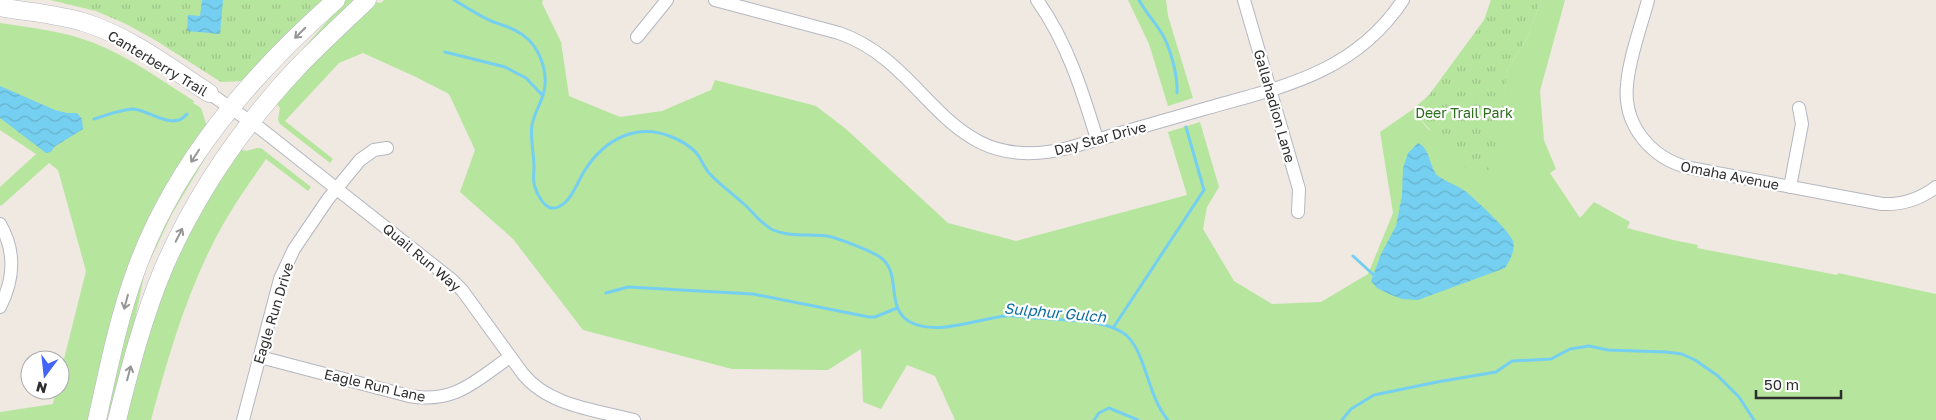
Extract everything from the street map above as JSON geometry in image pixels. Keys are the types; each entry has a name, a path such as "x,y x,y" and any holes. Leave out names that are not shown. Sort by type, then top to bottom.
{"street":[{"path":"97,420 128,295 143,254 177,184 230,107 276,57 336,0"},
{"path":"117,420 149,306 166,263 206,188 251,121 298,67 367,0"},
{"path":"637,37 667,0"},
{"name":"Day Star Drive","path":"715,0 839,33 857,40 886,60 956,128 976,140 1012,152 1043,152 1097,140 1271,90 1316,75 1342,61 1378,31 1403,0"},
{"path":"1037,0 1054,26 1071,60 1097,140"},
{"name":"Gallahadion Lane","path":"1244,0 1299,189 1298,212"},
{"name":"Omaha Avenue","path":"1648,0 1626,86 1630,116 1643,139 1658,154 1678,165 1886,204 1905,202 1917,198 1936,187"},
{"name":"Canterberry Trail","path":"0,8 64,18 104,30 142,50 251,121"},
{"path":"1790,187 1802,124 1798,108"},
{"name":"Quail Run Way","path":"251,121 452,280 467,296 529,382 551,396 634,420"},
{"name":"Eagle Run Drive","path":"243,420 284,268 300,238 337,188 365,156 378,148 387,148"},
{"path":"0,224 8,241 12,264 9,286 0,307"},
{"name":"Eagle Run Lane","path":"260,357 409,396 433,398 457,393 510,357"}],"green space":[{"path":"50,0 326,0 243,81 221,82 126,24 96,11"},
{"path":"346,0 357,0 264,96 260,97"},
{"path":"384,0 543,0 542,3 561,42 569,96 620,117 662,111 711,90 715,80 816,106 846,129 948,223 1016,241 1187,195 1168,132 1200,122 1219,187 1207,207 1203,229 1234,281 1272,304 1321,302 1368,274 1393,213 1380,132 1412,110 1429,130 1495,154 1508,68 1528,37 1541,0 1565,0 1540,91 1544,140 1556,169 1550,173 1580,218 1594,202 1630,222 1627,228 1698,245 1697,248 1837,275 1838,273 1936,294 1936,420 955,420 935,376 907,365 881,409 863,402 861,349 828,370 732,369 583,330 513,239 460,192 475,150 449,94 363,53 339,63 285,121 333,159 330,163 280,124 278,120 280,108 276,103 346,29 376,2 381,3"},
{"path":"1128,0 1166,0 1168,16 1193,98 1168,106 1149,44"},
{"name":"Deer Trail Park","path":"1491,0 1541,0 1528,37 1508,68 1496,154 1491,166 1483,174 1474,178 1412,110 1429,95 1484,20"},
{"path":"0,23 36,28 83,39 120,55 194,101 193,103 201,108 207,126 180,167 89,420 0,420 0,412 53,404 54,400 70,400 70,350 66,350 86,271 58,170 49,163 0,205 0,187 36,154 0,130"},
{"path":"261,148 311,187 308,191 266,159 232,209 203,265 182,316 151,420 124,420 151,324 164,286 179,252 203,207 240,149 246,151"},
{"path":"210,150 172,214 145,271 131,339 110,420 107,420 117,366 143,269 180,192"}],"water":[{"path":"202,0 223,0 220,34 187,31 188,15 200,16"},
{"path":"0,86 55,110 77,113 82,119 83,129 54,147 51,152 46,153 0,118"},
{"path":"1418,143 1428,154 1435,173 1476,200 1509,234 1514,246 1511,258 1505,268 1418,300 1402,299 1389,294 1377,288 1371,281 1381,254 1396,226 1402,196 1403,168 1408,153"}],"waterway":[{"name":"Sulphur Gulch","path":"454,0 486,19 520,33 529,40 538,52 545,73 545,88 532,125 534,179 537,192 550,208 556,208 565,203 593,159 612,142 623,136 646,131 672,137 693,149 707,171 769,228 786,234 831,237 880,257 887,264 891,272 898,308 902,316 910,322 921,326 945,327 1012,316 1101,324 1121,331 1133,343 1156,399 1168,420"},
{"path":"1139,0 1167,43 1175,69 1177,93"},
{"path":"445,52 505,67 526,78 543,96"},
{"path":"94,119 132,109 175,121 187,114"},
{"path":"1113,328 1204,190 1186,127"},
{"path":"1353,256 1377,278"},
{"path":"606,293 628,287 753,294 869,317 875,317 897,308"},
{"name":"Sulphur Gulch","path":"1342,420 1351,409 1374,395 1496,372 1512,361 1551,359 1570,349 1589,346 1608,350 1682,354 1695,360 1718,376 1739,397 1754,420"},
{"path":"1094,420 1099,413 1109,408 1138,420"}]}
